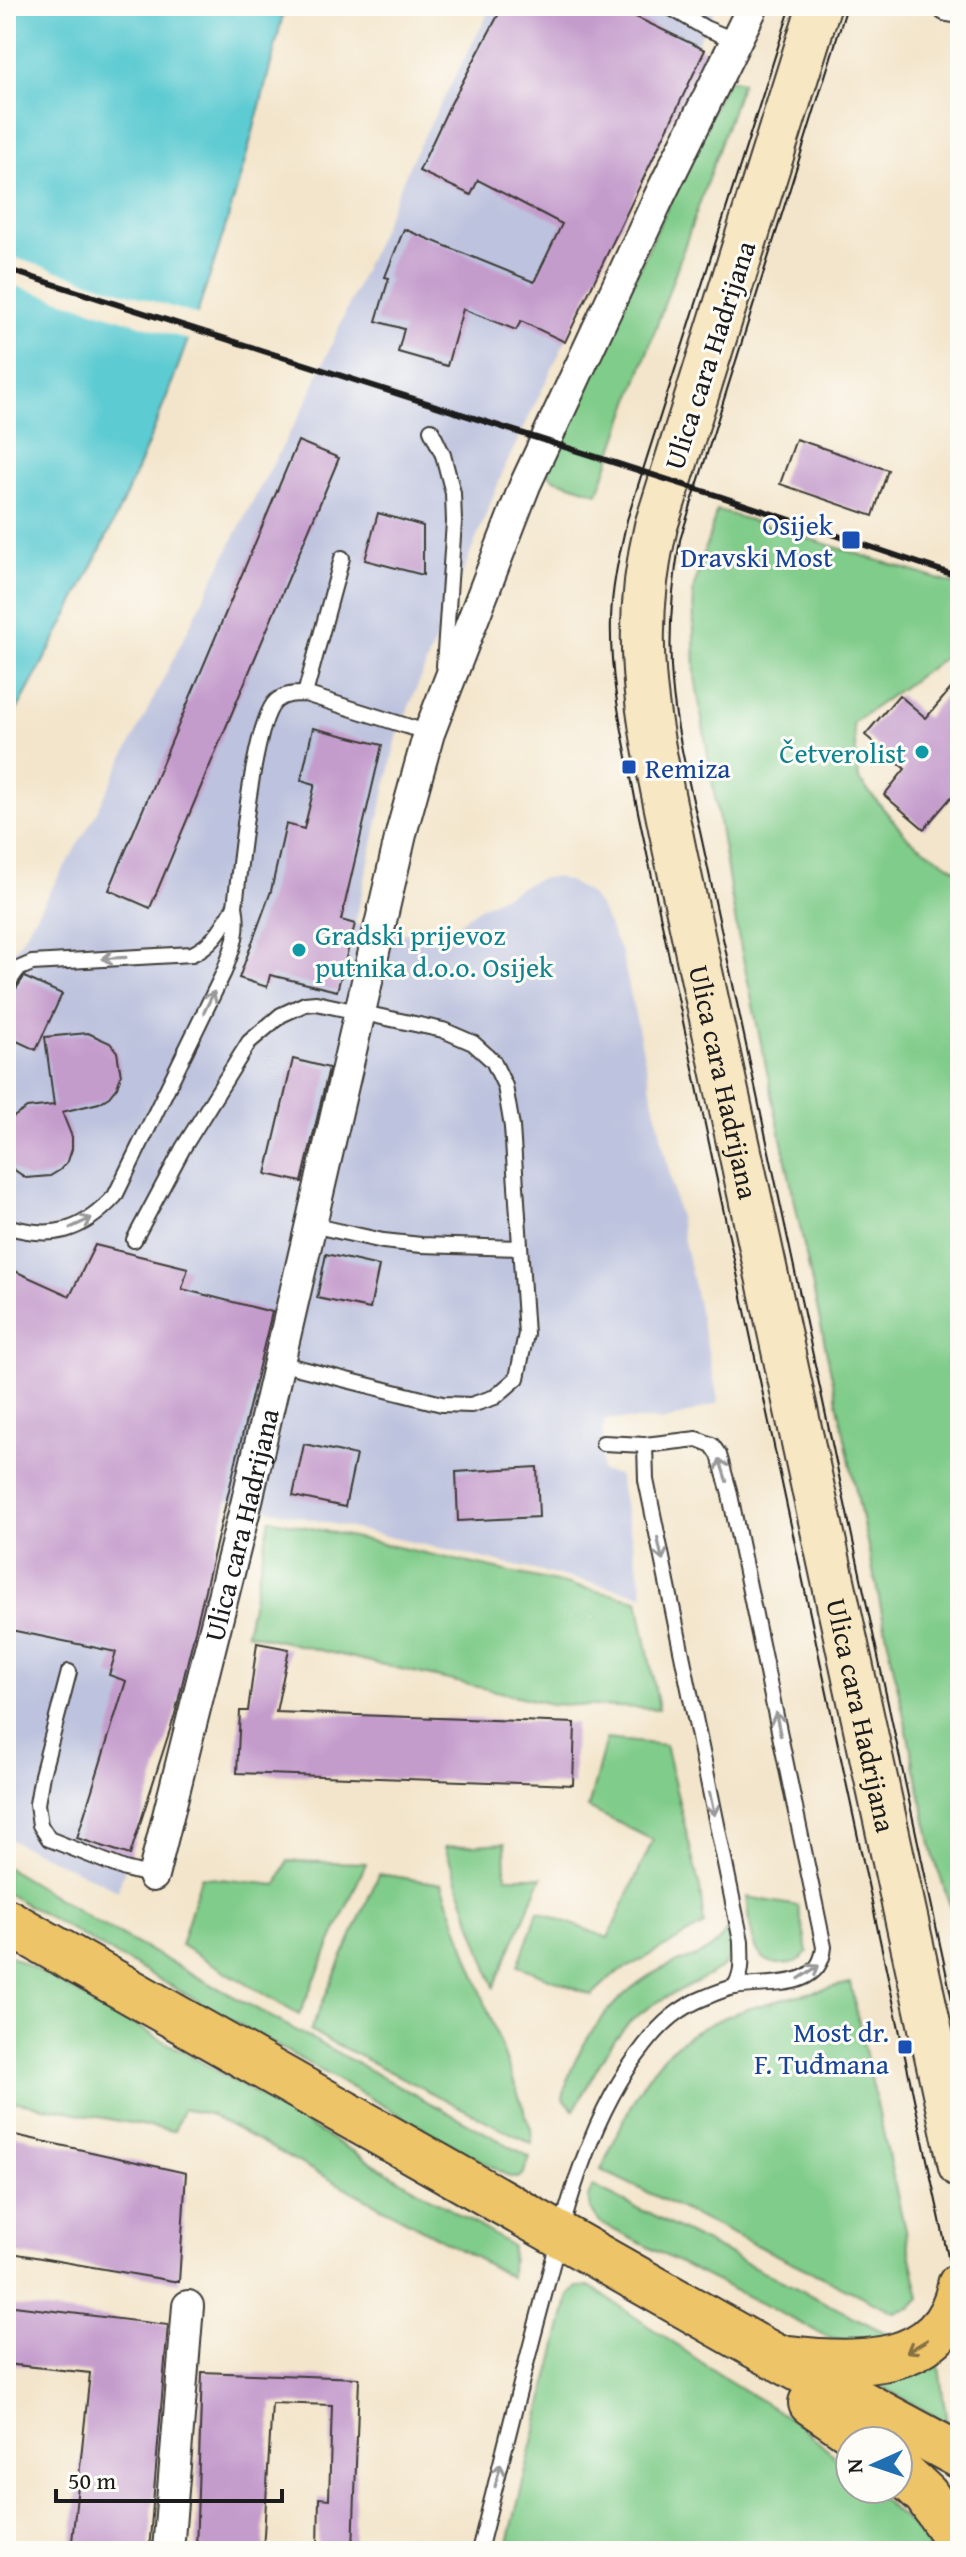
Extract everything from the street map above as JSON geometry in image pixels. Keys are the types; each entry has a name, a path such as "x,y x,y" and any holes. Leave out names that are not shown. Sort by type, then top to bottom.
{"main road":[{"name":"Ulica cara Hadrijana","path":"819,6 656,526 644,591 642,657 650,724 675,852 960,2166"},
{"path":"6,1921 764,2351 960,2456"},
{"path":"764,2351 841,2362 878,2361 900,2356 936,2334 949,2317 960,2285"},
{"path":"764,2351 804,2398 843,2425"},
{"path":"914,2484 926,2495 960,2544"}],"street":[{"name":"Ulica cara Hadrijana","path":"153,1876 246,1505 402,830 429,733 525,485 734,40 753,6"},
{"path":"948,6 960,8"},
{"path":"168,2551 188,2306"}],"lane":[{"path":"668,6 705,28 734,40"},
{"path":"431,430 443,455 453,493 454,522 443,694"},
{"path":"305,694 342,558"},
{"path":"9,1225 52,1233 76,1228 96,1216 115,1196 235,945 239,924 235,906 255,768 265,719 274,702 289,694 305,694 429,733"},
{"path":"6,986 18,969 32,963 192,954 205,948 218,935 235,906"},
{"path":"134,1240 183,1148 249,1042 281,1015 305,1004 316,1003 443,1030 473,1043 493,1061 505,1086 512,1127 526,1334 517,1378 495,1397 471,1405 442,1404 279,1363"},
{"path":"311,1225 383,1241 520,1248"},
{"path":"479,2551 559,2234 597,2125 642,2049 660,2025 680,2009 734,1987 798,1980 815,1972 823,1961 824,1947 729,1490 719,1455 712,1445 697,1439 645,1445 603,1443"},
{"path":"645,1445 646,1480 741,1941 741,1978 734,1987"},
{"path":"69,1672 42,1775 37,1804 40,1825 49,1839 125,1869 153,1876"}],"shaded area":[{"path":"492,6 717,6 696,45 565,342 505,467 397,737 355,924 435,939 483,906 537,879 556,877 591,895 622,954 719,1403 666,1421 604,1419 601,1471 618,1475 644,1595 228,1500 180,1698 118,1890 6,1838 6,960 20,942 94,817 250,506 307,401 413,157"}],"green space":[{"path":"727,79 742,82 598,493 554,479 545,471"},
{"path":"717,510 960,586 960,627 954,651 853,723 859,780 909,839 960,872 960,1935 934,1858 737,930 695,677 693,590"},
{"path":"270,1519 638,1600 659,1709 551,1704 246,1633"},
{"path":"606,1739 665,1745 700,1888 704,1925 612,1976 592,1995 518,1966 538,1911 608,1938 653,1840 588,1808"},
{"path":"505,1843 506,1877 542,1877 494,1987 445,1847"},
{"path":"288,1861 366,1863 299,2015 181,1945 201,1877 277,1885"},
{"path":"6,1867 98,1923 530,2157 523,2175 510,2177 6,1893"},
{"path":"379,1874 442,1884 531,2129 532,2144 310,2031"},
{"path":"747,1897 798,1906 808,1952 788,1964 770,1962 762,1957 753,1940"},
{"path":"728,1928 730,1956 724,1966 637,2016 602,2060 574,2110 563,2098 577,2058 600,2020 632,1988 668,1966 709,1950"},
{"path":"6,1953 205,2064 512,2246 511,2277 209,2114 183,2109 174,2131 6,2100"},
{"path":"850,1983 920,2298 910,2308 894,2312 601,2170 642,2086 660,2061 678,2044 723,2018 748,2009"},
{"path":"593,2186 888,2334 869,2342 834,2340 600,2223 591,2210 588,2197"},
{"path":"577,2287 591,2287 726,2379 799,2424 834,2456 834,2505 888,2505 926,2538 930,2551 506,2551 569,2296"},
{"path":"930,2352 938,2360 947,2423 869,2379"}],"water":[{"path":"6,6 285,6 223,235 164,403 95,562 6,730"}],"pier":[{"path":"6,255 200,316 192,341 6,283"}],"building":[{"path":"503,6 613,6 705,50 565,342 521,321 516,330 463,309 447,366 398,352 404,329 376,321 389,278 385,277 404,229 534,282 562,224 478,180 471,195 419,171"},
{"name":"Osijek Dravski Most","path":"796,439 888,470 873,516 780,484"},
{"path":"298,441 339,458 150,908 109,890"},
{"path":"378,513 423,526 423,575 365,560"},
{"name":"Četverolist","path":"960,678 960,787 924,829 884,795 905,769 865,735 899,695 926,718"},
{"path":"313,728 382,745 341,920 355,924 337,991 270,975 267,987 239,978 271,891 286,824 304,829 315,784 301,780"},
{"path":"24,977 62,994 36,1050 6,1036 6,1004"},
{"path":"88,1033 110,1043 117,1052 121,1076 117,1087 99,1103 62,1112 72,1137 68,1161 50,1176 26,1178 6,1164 6,1122 27,1108 54,1105 45,1037"},
{"path":"293,1059 329,1068 302,1182 266,1174"},
{"path":"95,1245 188,1268 182,1289 272,1312 175,1714 130,1855 77,1838 126,1681 109,1675 116,1652 6,1629 6,1267 70,1296"},
{"path":"326,1254 379,1266 370,1309 317,1298"},
{"path":"304,1444 356,1455 345,1507 293,1496"},
{"path":"537,1467 539,1517 458,1521 456,1472"},
{"path":"257,1643 289,1649 276,1712 575,1723 573,1785 237,1773 240,1711 248,1711"},
{"path":"6,2133 186,2173 179,2282 6,2252"},
{"path":"6,2305 168,2325 149,2551 71,2551 90,2373 6,2364"},
{"path":"202,2372 359,2378 353,2551 318,2551 319,2498 329,2499 332,2405 272,2403 263,2551 196,2551"}],"tram line":[{"path":"791,6 627,520 613,593 612,664 635,798 960,2313"},
{"path":"847,6 680,540 672,611 671,664 674,705 687,773 960,2037"}],"railway":[{"path":"6,269 722,497 960,577"}],"place":[{"name":"Osijek Dravski Most","path":"851,540"},
{"name":"Četverolist","path":"922,752"},
{"name":"Remiza","path":"629,767"},
{"name":"Gradski prijevoz putnika d.o.o. Osijek","path":"299,950"},
{"name":"Most dr. F. Tuđmana","path":"905,2047"}]}
